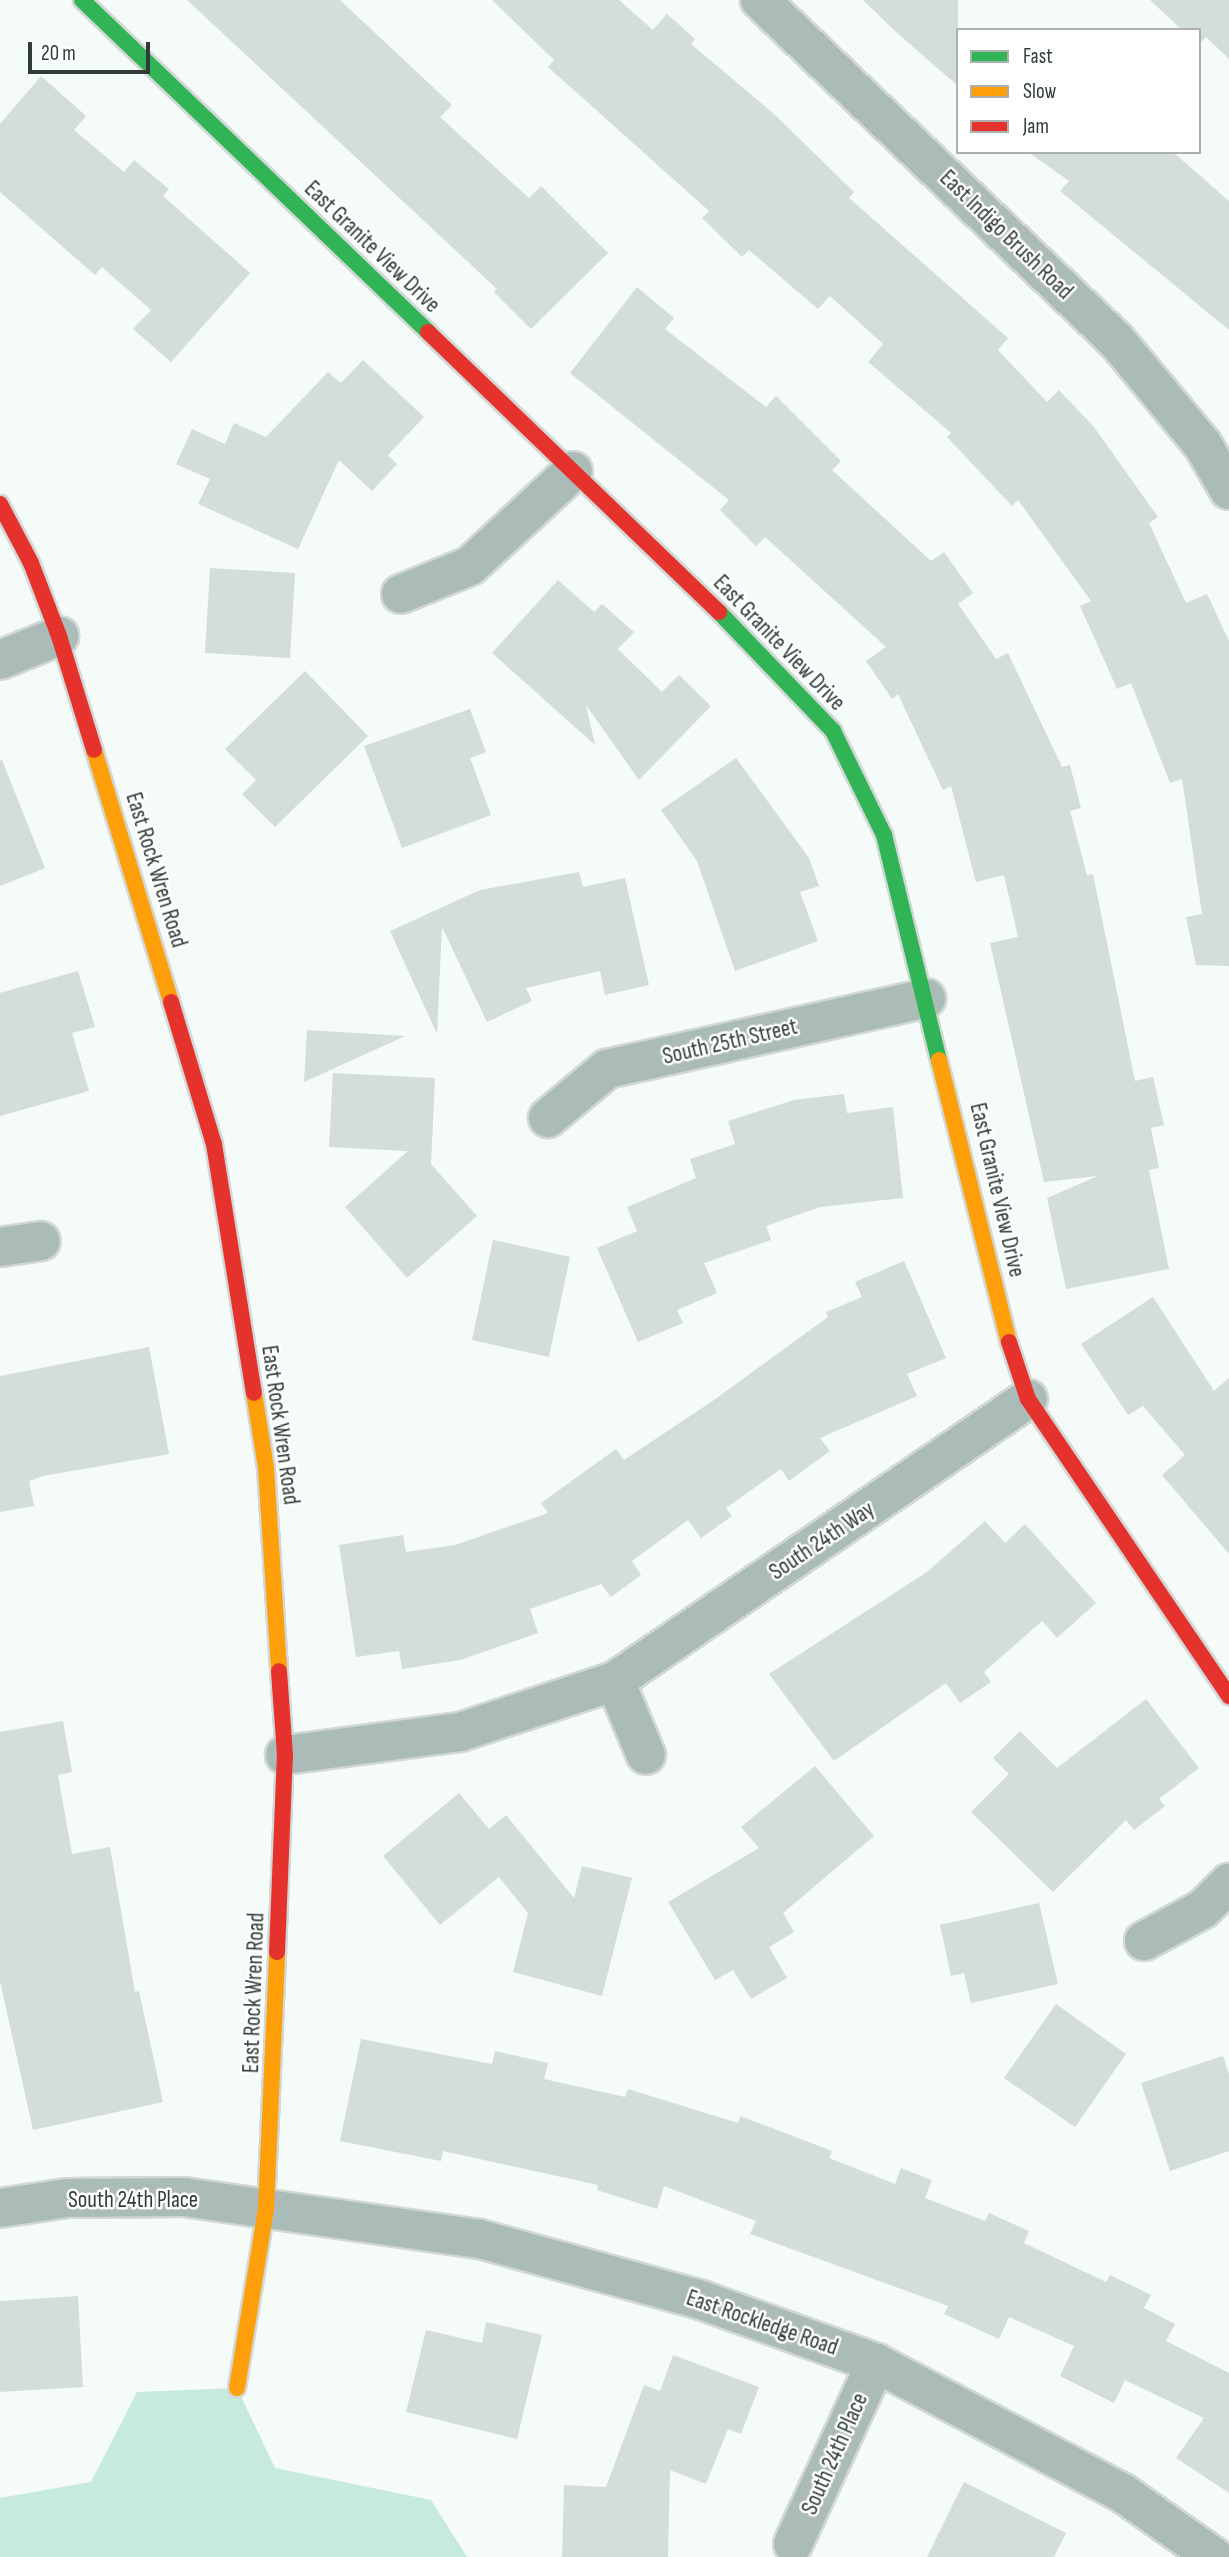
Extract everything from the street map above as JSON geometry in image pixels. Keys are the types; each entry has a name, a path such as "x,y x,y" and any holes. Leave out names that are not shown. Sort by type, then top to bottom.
{"street":[{"name":"East Granite View Drive","path":"82,0 775,666 833,731 884,835 1009,1343 1028,1399 1229,1696"},
{"name":"East Indigo Brush Road","path":"760,0 1116,340 1203,444 1229,491"},
{"path":"401,594 470,566 573,471"},
{"name":"East Rock Wren Road","path":"0,503 31,564 59,636 214,1144 266,1468 285,1755 266,2209 237,2388"},
{"path":"0,660 59,636"},
{"name":"South 25th Street","path":"548,1118 607,1069 926,998"},
{"path":"0,1247 41,1241"},
{"name":"South 24th Way","path":"285,1755 460,1732 615,1681 1028,1399"},
{"path":"615,1681 646,1755"},
{"path":"1144,1941 1203,1909 1229,1883"},
{"name":"South 24th Place","path":"0,2208 67,2198 184,2197 266,2209"},
{"name":"East Rockledge Road","path":"266,2209 480,2239 701,2300 876,2363 1124,2494 1214,2557"},
{"name":"South 24th Place","path":"793,2544 876,2363"}],"green space":[{"path":"237,2388 275,2468 431,2500 467,2557 0,2557 0,2498 91,2482 137,2392"}],"building":[{"path":"187,0 340,0 452,105 440,117 529,198 541,186 608,253 531,329 494,292 497,289"},
{"path":"492,0 619,0 653,30 667,14 695,39 691,44 773,113 854,192 849,198 1008,338 998,350 1047,402 1059,390 1094,427 1158,517 1149,523 1186,603 1207,594 1229,641 1229,966 1196,965 1186,917 1202,914 1182,779 1170,783 1131,683 1117,689 1080,606 1091,601 1018,500 1012,506 947,437 951,433 868,362 883,344 830,296 818,309 749,250 742,257 702,218 709,211 548,67 554,60"},
{"path":"863,0 958,0 956,84"},
{"path":"1150,0 1229,0 1229,59 1206,37 1201,42 1201,28 1180,28"},
{"path":"41,76 86,116 74,130 124,172 134,160 169,189 163,196 250,273 171,362 133,329 151,310 102,267 95,275 0,192 0,124"},
{"path":"1031,154 1175,154 1229,201 1229,330 1060,191 1069,181"},
{"path":"637,287 674,318 665,329 766,407 776,396 841,461 832,470 931,561 944,552 973,593 958,604 996,659 1008,653 1062,767 1070,765 1081,808 1070,811 1087,875 1093,874 1135,1081 1153,1077 1164,1125 1151,1128 1159,1168 1149,1170 1169,1269 1066,1289 1047,1198 1098,1176 1044,1182 990,943 1018,937 1004,875 976,882 951,786 943,790 898,694 892,699 866,661 886,647 765,537 756,546 720,510 729,500 570,373"},
{"path":"363,360 424,417 388,455 397,464 372,491 339,460 298,549 198,504 210,479 176,464 192,429 225,444 234,423 266,437 328,372 341,383"},
{"path":"210,568 295,573 290,658 205,653"},
{"path":"558,580 594,612 602,604 634,632 618,649 662,692 679,675 711,706 639,780 586,705 595,745 492,653"},
{"path":"305,671 368,736 275,827 242,794 256,780 225,749"},
{"path":"470,709 486,752 470,758 491,815 402,848 364,746"},
{"path":"736,758 809,858 819,886 800,892 818,941 735,971 697,861 661,810"},
{"path":"2,760 45,868 0,886 0,761"},
{"path":"579,872 583,887 625,878 649,985 605,995 600,971 526,988 532,1001 487,1022 442,927 437,1034 390,931 480,890"},
{"path":"78,971 95,1027 72,1033 89,1091 0,1116 0,993"},
{"path":"307,1030 405,1036 304,1082"},
{"path":"333,1073 435,1078 431,1164 477,1216 407,1278 345,1207 408,1151 329,1147"},
{"path":"844,1094 847,1113 893,1107 903,1198 820,1207 766,1226 771,1240 704,1263 717,1293 677,1310 683,1323 638,1342 597,1248 637,1231 627,1207 696,1178 690,1159 735,1144 728,1121 794,1100"},
{"path":"493,1240 570,1257 549,1357 472,1340"},
{"path":"904,1261 946,1358 907,1374 917,1396 820,1438 830,1451 789,1481 781,1469 726,1508 732,1516 701,1538 688,1520 632,1561 641,1575 611,1597 601,1584 530,1609 538,1633 460,1660 402,1669 399,1651 356,1657 339,1545 403,1535 406,1552 455,1545 548,1513 541,1503 616,1449 624,1460 714,1400 828,1317 826,1312 862,1297 855,1282"},
{"path":"1153,1297 1214,1391 1229,1378 1229,1554 1162,1475 1185,1455 1143,1406 1128,1415 1081,1344"},
{"path":"149,1347 169,1454 43,1476 29,1481 34,1506 0,1512 0,1376"},
{"path":"985,1521 1005,1543 1025,1524 1096,1603 1057,1638 1042,1621 984,1672 991,1682 960,1703 946,1683 834,1761 769,1674 927,1572"},
{"path":"1146,1699 1199,1768 1159,1799 1165,1806 1134,1830 1126,1820 1053,1892 971,1812 1009,1774 993,1758 1020,1731 1057,1768"},
{"path":"63,1721 72,1772 58,1775 72,1854 110,1847 135,1992 139,1991 163,2102 33,2130 0,1981 0,1732"},
{"path":"815,1766 874,1836 783,1913 794,1932 769,1947 787,1978 751,1999 733,1970 715,1980 668,1902 759,1848 741,1827"},
{"path":"459,1793 489,1829 506,1815 574,1898 582,1866 632,1878 602,1996 513,1972 528,1913 499,1877 440,1925 383,1856"},
{"path":"1039,1903 1058,1984 971,2003 964,1973 951,1976 940,1925"},
{"path":"1056,2004 1126,2054 1075,2127 1004,2078"},
{"path":"361,2039 492,2064 495,2051 548,2063 544,2079 625,2097 628,2089 738,2123 740,2116 832,2151 829,2158 895,2184 901,2168 932,2180 925,2198 985,2221 989,2213 1029,2231 1024,2243 1106,2282 1110,2275 1151,2295 1144,2308 1175,2324 1166,2341 1229,2373 1229,2493 1176,2458 1204,2418 1125,2380 1114,2403 1060,2376 1074,2346 1009,2317 999,2339 944,2314 948,2306 750,2234 756,2221 664,2186 657,2209 597,2190 598,2185 443,2151 441,2161 340,2141"},
{"path":"1223,2056 1229,2074 1229,2151 1170,2171 1141,2083"},
{"path":"78,2296 83,2387 0,2392 0,2301"},
{"path":"486,2322 542,2335 517,2439 406,2412 426,2330 482,2343"},
{"path":"673,2355 759,2387 741,2434 728,2429 706,2484 670,2470 668,2557 562,2557 564,2485 606,2487 644,2385 660,2391"},
{"path":"964,2482 1066,2533 1054,2557 927,2557"}],"traffic: fast":[{"path":"82,0 428,332"},
{"path":"719,612 833,731 884,835 939,1060"}],"traffic: slow":[{"path":"94,750 171,1002"},
{"path":"939,1060 1009,1342"},
{"path":"254,1393 266,1468 279,1671"},
{"path":"237,2388 266,2209 277,1952"}],"traffic: jam":[{"path":"428,332 719,612"},
{"path":"0,504 31,563 59,636 94,750"},
{"path":"171,1002 214,1144 254,1393"},
{"path":"1009,1342 1028,1399 1229,1696"},
{"path":"277,1952 285,1755 279,1671"}]}
